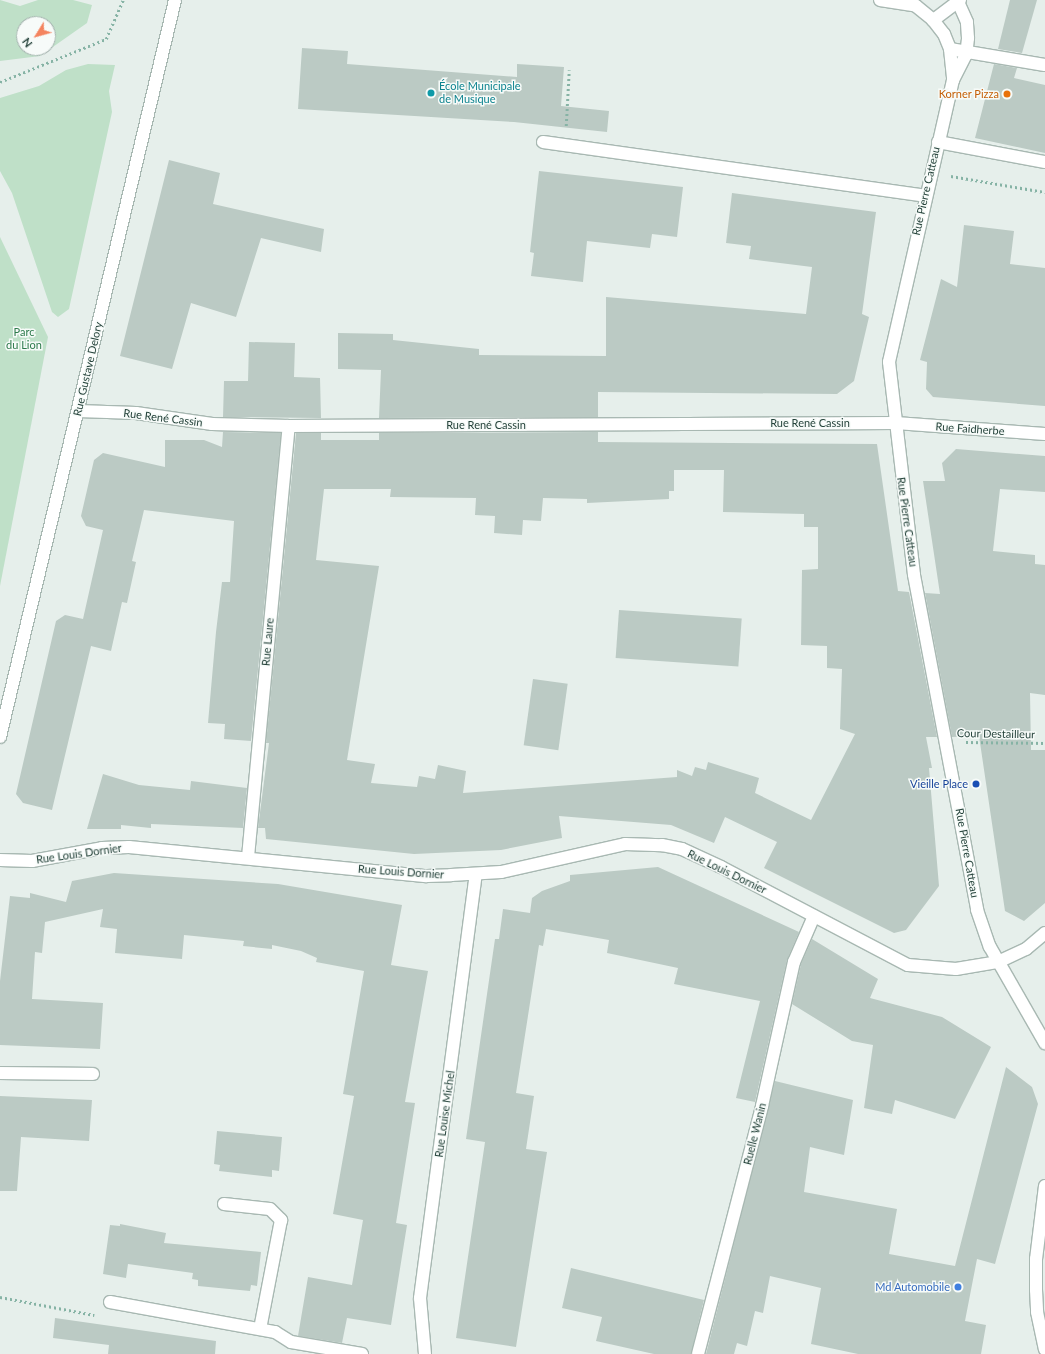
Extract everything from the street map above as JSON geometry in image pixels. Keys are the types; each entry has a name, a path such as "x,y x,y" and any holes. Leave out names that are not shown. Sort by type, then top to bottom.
{"street":[{"name":"Rue Gustave Delory","path":"0,737 175,0"},
{"path":"880,0 916,6 933,20"},
{"name":"Rue Pierre Catteau","path":"953,80 950,49 944,34 933,20 958,1 967,22 967,50 953,80 925,196 891,351 896,423 913,568 947,741 980,924 998,962"},
{"path":"950,49 967,50 1045,65"},
{"path":"543,142 925,196"},
{"path":"938,142 1045,162"},
{"name":"Rue René Cassin","path":"78,412 136,413 212,424 289,426 896,423"},
{"name":"Rue Faidherbe","path":"896,423 1045,434"},
{"name":"Rue Laure","path":"248,857 289,426"},
{"name":"Rue Louis Dornier","path":"0,860 32,860 102,848 128,847 248,857 427,876 502,872 625,844 662,845 701,858 814,916 893,959 908,965 936,969 967,968 998,962"},
{"name":"Rue Louise Michel","path":"425,1354 421,1292 476,874"},
{"name":"Ruelle Wanin","path":"698,1354 762,1106 794,962 814,916"},
{"path":"1045,933 1026,949 998,962 1045,1043"},
{"path":"0,1073 93,1074"},
{"path":"1045,1186 1037,1245 1036,1312 1045,1349"},
{"path":"224,1204 270,1209 281,1220 260,1329"},
{"path":"110,1302 276,1332 292,1342 326,1351 362,1354"}],"path":[{"path":"0,82 106,39 123,0"},
{"path":"564,145 570,70"},
{"path":"931,173 1045,192"},
{"name":"Cour Destailleur","path":"947,741 1045,743"}],"green space":[{"path":"0,0 20,6 38,0 73,0 92,5 87,23 56,45 56,16 16,16 16,56 40,56 0,61"},
{"path":"88,64 115,65 109,91 112,112 69,309 58,317 52,312 12,193 0,171 0,98 39,86 66,70"},
{"name":"Parc du Lion","path":"0,237 48,337 0,586"}],"building":[{"path":"1010,0 1037,0 1022,53 998,49"},
{"name":"École Municipale de Musique","path":"302,48 348,51 347,64 517,77 517,64 564,67 561,106 609,111 607,132 514,122 298,109"},
{"path":"994,64 1017,68 1014,78 1045,85 1045,153 975,138"},
{"path":"169,160 220,173 213,204 324,229 321,252 261,238 236,317 191,303 172,369 120,356"},
{"path":"539,171 683,187 677,237 652,234 650,248 587,241 583,282 531,276 534,253 530,252"},
{"path":"732,193 876,212 862,314 869,317 854,381 837,394 598,392 598,417 379,418 381,370 338,369 338,333 393,334 393,340 479,349 479,355 606,356 606,297 806,314 812,267 749,259 751,246 726,243"},
{"path":"964,225 1014,231 1010,264 1045,268 1045,406 933,397 926,389 927,362 920,360 941,279 957,287"},
{"path":"249,342 295,343 294,377 320,378 321,418 223,417 224,381 248,381"},
{"path":"223,432 281,433 251,741 224,739 225,724 208,723 222,582 230,582 234,521 144,510 132,561 136,562 127,603 122,602 111,651 91,646 52,810 23,803 16,794 56,621 65,615 83,619 103,530 86,526 81,516 94,460 103,453 165,467 165,440 204,440 222,447"},
{"path":"598,432 598,442 877,444 898,591 909,592 937,737 926,737 932,768 929,768 939,886 906,930 894,933 764,868 777,842 725,817 714,843 671,825 559,816 562,838 501,850 414,854 266,839 265,828 258,828 269,743 266,743 296,433 321,433 321,440 379,440 379,433","holes":["674,470 724,470 723,512 804,514 804,527 818,527 818,569 802,570 801,645 827,646 827,668 842,669 840,729 855,734 811,820 755,793 759,778 708,762 706,770 695,767 692,776 677,770 677,777 463,793 466,771 438,765 435,779 419,776 417,787 371,783 375,764 347,760 379,566 316,560 324,489 391,489 390,497 476,498 475,515 495,516 494,533 522,535 523,520 541,521 543,498 587,499 587,503 669,499 669,491 674,491"]},
{"path":"956,449 1045,456 1045,492 1000,489 993,551 1035,555 1035,564 1045,565 1045,695 1030,693 1031,750 1045,750 1045,903 1024,921 1005,911 979,736 952,737 925,593 940,594 923,481 945,481 942,463"},
{"path":"619,610 742,619 738,666 616,658"},
{"path":"533,679 568,684 558,750 524,745"},
{"path":"103,774 139,785 190,790 191,781 247,788 243,828 151,824 151,828 121,825 121,829 87,829"},
{"path":"658,867 799,932 787,960 755,1102 736,1098 760,1001 674,984 678,968 607,953 609,940 546,929 543,946 539,945 516,1093 534,1096 526,1149 547,1152 516,1347 456,1338 485,1142 466,1139 495,939 499,939 503,909 530,913 532,898 542,891 570,881 570,875"},
{"path":"114,873 278,884 402,905 391,965 428,971 405,1102 415,1103 396,1223 407,1225 391,1325 347,1318 342,1343 298,1336 308,1277 352,1285 363,1220 333,1214 354,1096 343,1094 364,971 316,962 317,958 301,951 272,945 272,949 243,946 244,941 184,935 182,959 115,953 117,929 100,927 103,909 45,922 42,953 35,952 32,999 103,1003 100,1049 0,1045 0,981 10,896 30,898 30,893 66,902 72,881"},
{"path":"812,939 878,979 870,998 942,1017 991,1047 955,1119 895,1100 892,1114 864,1108 873,1045 852,1041 792,1004 801,964"},
{"path":"1006,1067 1032,1087 1038,1104 995,1264 977,1259 965,1321 986,1325 981,1354 858,1354 811,1344 821,1288 770,1276 763,1313 755,1311 747,1346 737,1343 734,1354 706,1354 775,1081 853,1100 844,1155 810,1147 804,1192 897,1209 889,1254 955,1266"},
{"path":"0,1096 92,1100 89,1141 21,1137 17,1191 0,1191"},
{"path":"217,1131 282,1137 279,1171 272,1170 272,1177 219,1171 220,1165 214,1164"},
{"path":"120,1224 166,1233 164,1243 261,1252 257,1286 251,1285 250,1291 198,1286 198,1280 192,1279 193,1273 128,1264 126,1278 103,1274 110,1225 120,1226"},
{"path":"571,1268 704,1300 691,1354 654,1354 596,1341 602,1317 562,1308"},
{"path":"55,1318 216,1341 215,1354 108,1354 109,1345 53,1338"}],"place":[{"name":"École Municipale de Musique","path":"431,93"},
{"name":"Korner Pizza","path":"1007,94"},
{"name":"Vieille Place","path":"976,784"},
{"name":"Md Automobile","path":"958,1287"}]}
